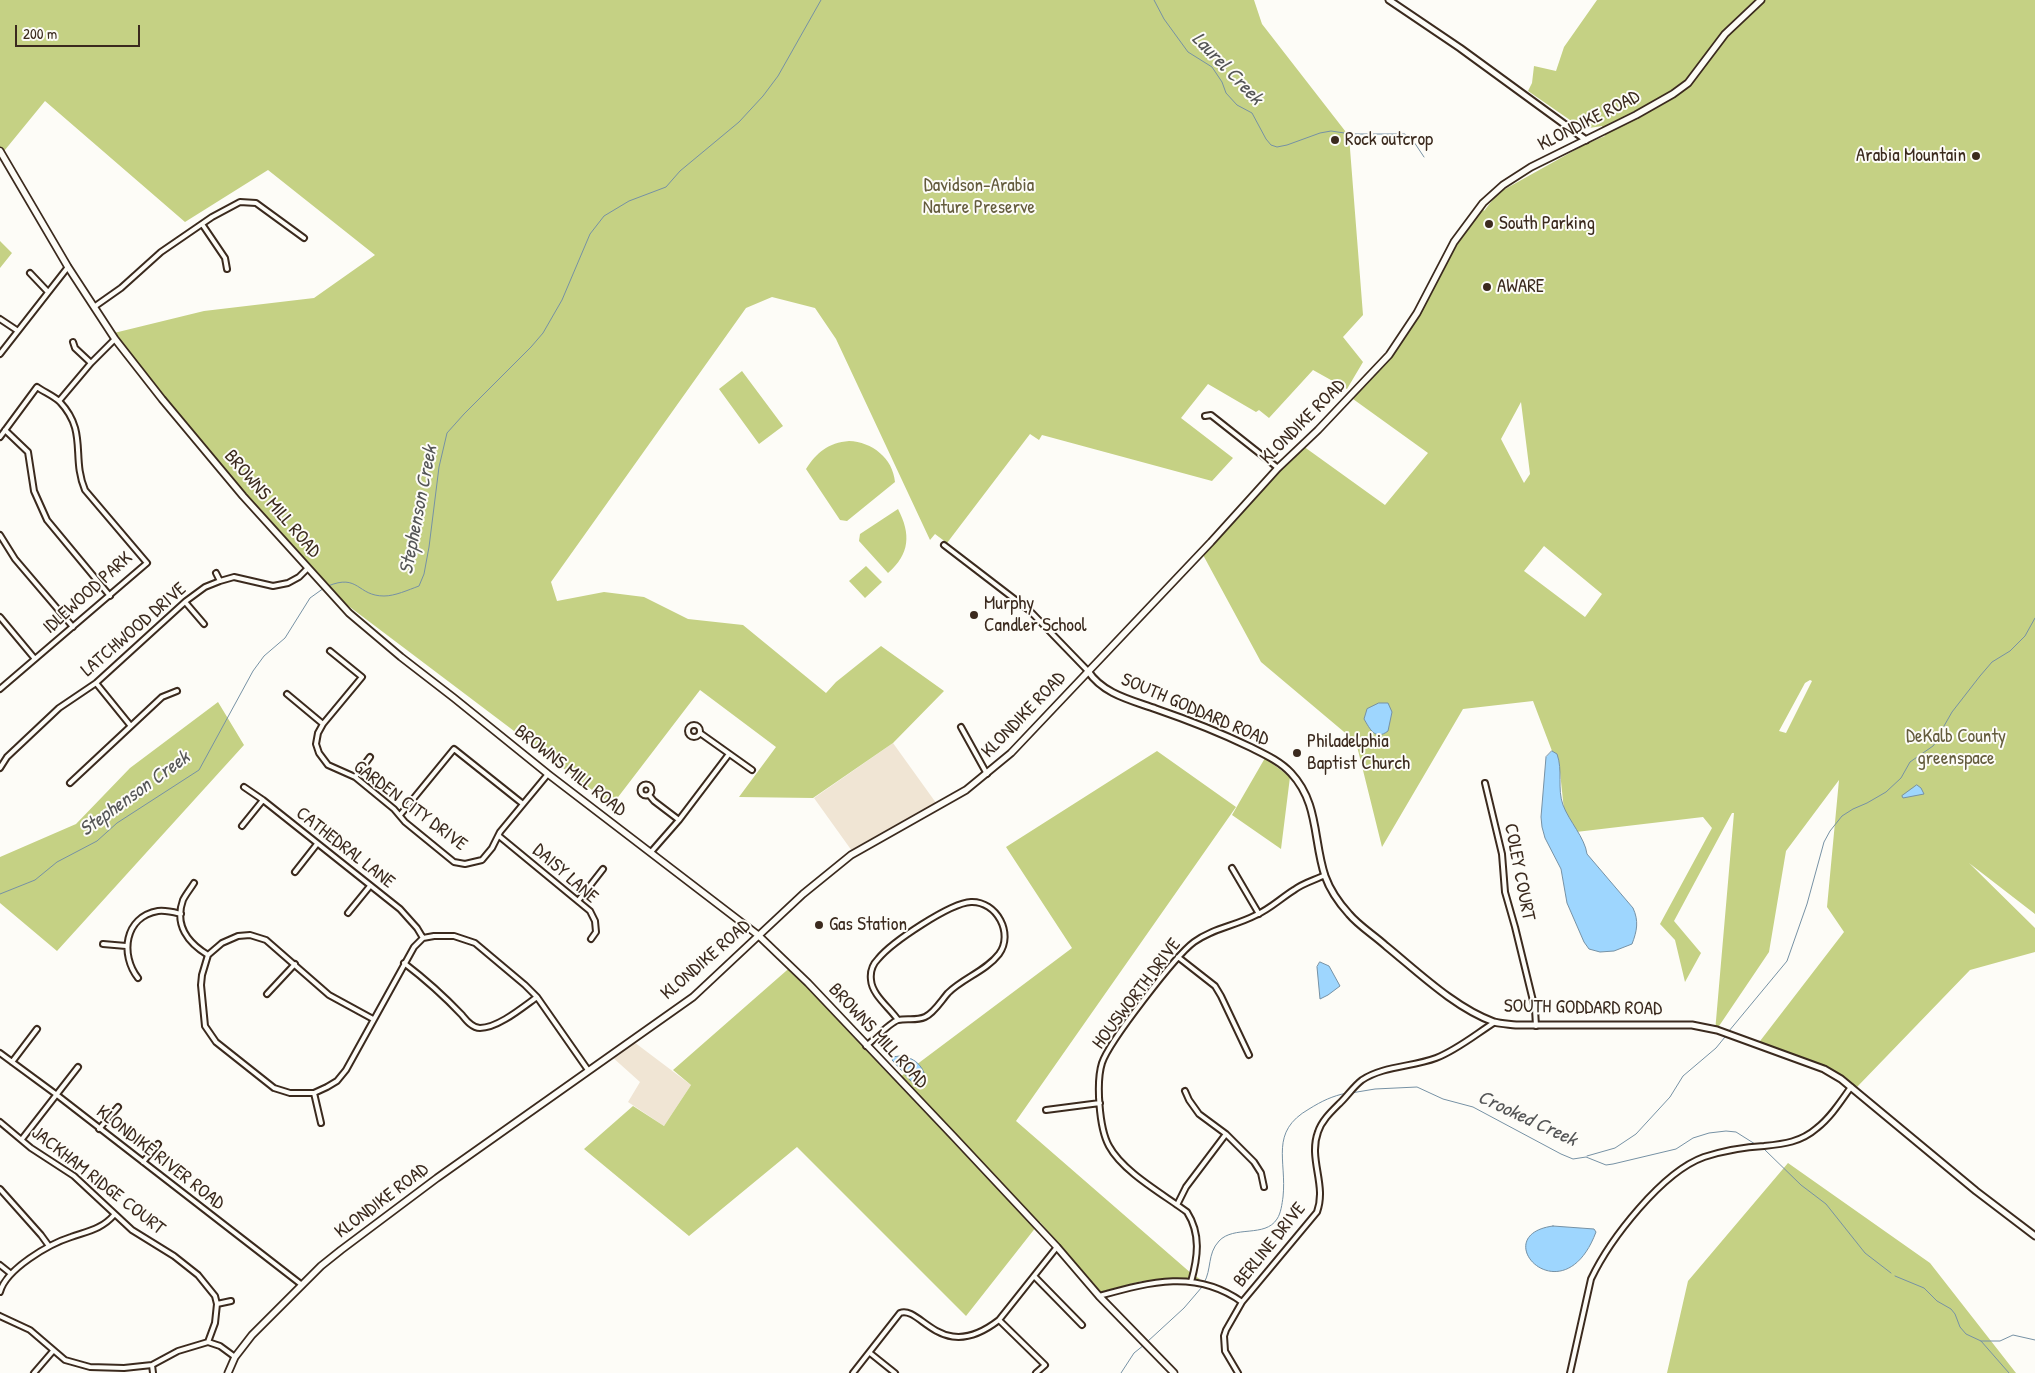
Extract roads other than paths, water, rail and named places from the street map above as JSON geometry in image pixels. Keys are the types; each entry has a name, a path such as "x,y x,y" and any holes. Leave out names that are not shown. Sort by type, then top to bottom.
{"main road":[{"name":"KLONDIKE ROAD","path":"228,1373 235,1357 252,1335 302,1285 341,1250 588,1070 693,997 802,894 851,855 966,790 1011,753 1212,542 1278,468 1318,430 1389,355 1417,313 1454,242 1483,203 1520,174 1673,94 1688,83 1725,34 1760,0"},
{"name":"BROWNS MILL ROAD","path":"0,151 68,267 115,340 162,400 243,496 349,613 401,657 548,774 758,935 808,984 1058,1247 1100,1296 1174,1373"}],"street":[{"path":"1389,0 1466,52 1586,140"},
{"path":"94,307 121,288 161,252 202,224 240,202 256,203 304,238"},
{"path":"202,224 225,258 227,269"},
{"path":"0,354 68,267"},
{"path":"30,273 48,292"},
{"path":"0,319 18,331"},
{"path":"59,401 91,363 115,340"},
{"path":"73,342 75,348 91,363"},
{"name":"IDLEWOOD PARK","path":"0,437 37,387 59,401 73,420 77,434 80,480 85,490 147,563 0,689"},
{"path":"1206,416 1212,415 1278,468"},
{"path":"5,430 28,452 34,491 46,520 110,596"},
{"path":"0,535 15,559 73,627"},
{"name":"SOUTH GODDARD ROAD","path":"944,545 1030,611 1088,671 1093,679 1106,688 1128,700 1206,726 1268,756 1290,772 1304,790 1310,802 1325,875 1340,903 1350,916 1459,1003 1494,1022 1536,1026 1672,1024 1717,1030 1824,1070 1851,1087 1973,1189 2035,1236"},
{"path":"147,563 152,561"},
{"name":"LATCHWOOD DRIVE","path":"0,768 7,757 59,708 96,683 205,587 220,580 234,577 273,586 288,583 299,577 308,568"},
{"path":"216,573 220,580"},
{"path":"186,603 204,624"},
{"path":"0,616 35,659"},
{"path":"309,744 316,744 323,724 362,677 330,651"},
{"path":"96,683 130,725"},
{"path":"70,783 162,697 177,691"},
{"path":"287,694 323,724"},
{"path":"961,727 987,774"},
{"path":"700,733 752,770"},
{"name":"GARDEN CITY DRIVE","path":"316,744 319,753 328,765 355,777 400,815 405,822 454,862 460,863 482,860 523,804 548,774"},
{"path":"400,815 454,749 523,804"},
{"path":"651,852 679,820 730,754"},
{"path":"355,777 370,757"},
{"name":"COLEY COURT","path":"1486,783 1502,854 1505,892 1533,1000 1536,1026"},
{"name":"CATHEDRAL LANE","path":"244,787 263,800 404,913 423,938"},
{"path":"649,795 679,820"},
{"path":"242,826 263,800"},
{"name":"DAISY LANE","path":"499,836 590,911 595,921 596,932 591,939"},
{"path":"295,872 317,844"},
{"path":"1232,868 1259,914"},
{"path":"578,900 602,869"},
{"name":"HOUSWORTH DRIVE","path":"1191,1282 1196,1260 1196,1230 1186,1212 1135,1174 1114,1154 1104,1134 1099,1077 1102,1064 1108,1051 1178,957 1192,944 1224,926 1243,922 1259,914 1296,888 1325,875"},
{"path":"194,883 184,900 181,914 182,925 189,942 208,955"},
{"path":"348,913 370,886"},
{"path":"866,1046 898,1020 925,1017 936,1008 950,991 994,959 1004,946 1006,937 1002,922 993,911 981,904 965,903 920,926 878,958 871,978 875,992 898,1020"},
{"path":"138,978 131,969 128,960 126,946 130,933 146,915 157,911 181,914"},
{"path":"373,1019 329,995 271,944 250,935 238,936 222,943 208,955 201,985 205,1026 213,1038 274,1088 290,1093 314,1092 327,1087 342,1075 358,1049 404,963 414,947 423,938 454,936 475,943 538,997 588,1070"},
{"path":"103,944 126,946"},
{"path":"1178,957 1214,986 1222,996 1249,1055"},
{"path":"404,963 434,986 470,1024 479,1028 490,1026 508,1017 538,997"},
{"path":"268,994 295,964"},
{"path":"866,970 872,971"},
{"name":"BERLINE DRIVE","path":"1238,1373 1225,1351 1224,1336 1242,1302 1317,1212 1321,1193 1315,1143 1318,1131 1328,1116 1363,1080 1379,1072 1436,1058 1452,1050 1494,1022"},
{"path":"12,1062 37,1029"},
{"name":"KLONDIKE RIVER ROAD","path":"0,1053 302,1285"},
{"path":"22,1139 78,1067"},
{"path":"1570,1373 1591,1278 1617,1236 1663,1184 1686,1166 1714,1154 1783,1145 1801,1139 1821,1125 1851,1087"},
{"path":"1185,1091 1189,1100 1200,1114 1226,1134 1254,1162 1260,1173 1264,1188"},
{"path":"314,1092 321,1123"},
{"path":"1046,1110 1100,1103"},
{"path":"99,1129 118,1107"},
{"name":"JACKHAM RIDGE COURT","path":"0,1122 31,1148 74,1176 132,1230 174,1256 198,1275 215,1296 217,1304"},
{"path":"1177,1205 1186,1187 1226,1134"},
{"path":"143,1162 158,1144"},
{"path":"0,1189 49,1246"},
{"path":"0,1292 10,1273 49,1246 98,1228 107,1223 114,1215"},
{"path":"853,1373 900,1313 912,1313 933,1330 951,1336 978,1333 999,1320 1058,1247"},
{"path":"0,1266 10,1273"},
{"path":"1035,1277 1082,1325"},
{"path":"1100,1296 1165,1280 1218,1287 1242,1302"},
{"path":"208,1342 215,1323 217,1304 230,1301"},
{"path":"0,1316 30,1330 53,1351 74,1364 90,1367 124,1368 152,1365 178,1351 208,1342 220,1346 235,1357"},
{"path":"999,1320 1045,1366 1036,1373"},
{"path":"34,1373 53,1351"},
{"path":"870,1353 895,1373"},
{"path":"152,1365 153,1373"},
{"path":"89,1373 90,1367"}],"water":[{"path":"1379,703 1388,703 1392,712 1388,731 1380,735 1373,732 1364,719 1367,709"},
{"path":"1552,751 1557,754 1559,760 1560,793 1563,805 1586,848 1587,854 1633,908 1635,913 1637,926 1632,944 1614,951 1600,952 1589,949 1584,942 1567,903 1561,869 1545,838 1541,817 1546,757"},
{"path":"1917,785 1924,794 1903,798 1902,796"},
{"path":"1320,962 1329,966 1340,986 1320,999 1317,967"},
{"path":"901,1056 916,1061 922,1068 926,1083 912,1082 892,1060 894,1057"},
{"path":"1553,1226 1594,1229 1596,1232 1582,1257 1566,1269 1550,1271 1536,1265 1528,1255 1526,1243 1534,1232"}],"waterway":[{"name":"Stephenson Creek","path":"328,586 338,583 352,583 368,593 384,596 397,594 419,586 424,574 429,547 439,467 447,433 543,333 562,300 590,234 604,216 629,201 666,187 680,171 739,122 778,76 821,0"},
{"name":"Laurel Creek","path":"1154,0 1164,19 1188,52 1212,67 1222,82 1226,93 1237,105 1252,113 1271,145 1277,147 1287,145 1331,131 1351,134 1405,134 1414,142 1424,157"},
{"name":"Stephenson Creek","path":"0,894 35,880 57,862 97,841 117,823 199,770 253,671 264,656 285,638 310,598 324,588"},
{"path":"1729,1031 1787,961 1807,904 1824,842 1830,831 1842,816 1886,792 1901,778 1910,762 1933,746 1942,734 1952,712 1980,676 1992,662 2010,651 2025,636 2035,618"},
{"path":"1587,1156 1615,1148 1636,1134 1670,1097 1683,1076 1716,1048 1725,1037"},
{"name":"Crooked Creek","path":"1351,1093 1375,1089 1417,1087 1443,1099 1473,1107 1573,1159 1586,1157 1606,1165 1676,1149 1693,1138 1709,1133 1736,1132 1755,1144"},
{"name":"Crooked Creek","path":"1204,1283 1211,1256 1219,1241 1233,1233 1265,1228 1272,1225 1277,1219 1281,1208 1284,1184 1282,1148 1284,1137 1289,1127 1297,1118 1314,1106 1332,1097 1347,1093"},
{"name":"Crooked Creek","path":"1764,1149 1801,1185 1826,1204 1865,1253 1891,1273"},
{"name":"Crooked Creek","path":"1895,1276 1924,1288 1937,1301 1951,1309 1960,1327 1966,1334 1981,1341 2009,1373"},
{"name":"Crooked Creek","path":"1147,1342 1184,1308 1202,1287"},
{"path":"1981,1341 2000,1341 2013,1335 2035,1340"},
{"name":"Crooked Creek","path":"1121,1373 1134,1353 1144,1345"}],"place":[{"name":"Rock outcrop","path":"1335,140"},
{"name":"Arabia Mountain","path":"1976,156"},
{"name":"South Parking","path":"1489,224"},
{"name":"AWARE","path":"1487,287"},
{"name":"Murphy Candler School","path":"974,615"},
{"name":"Philadelphia Baptist Church","path":"1297,753"},
{"name":"Gas Station","path":"819,925"}],"park label":[{"name":"Davidson-Arabia Nature Preserve","path":"979,197"},
{"name":"DeKalb County greenspace","path":"1956,748"}]}
